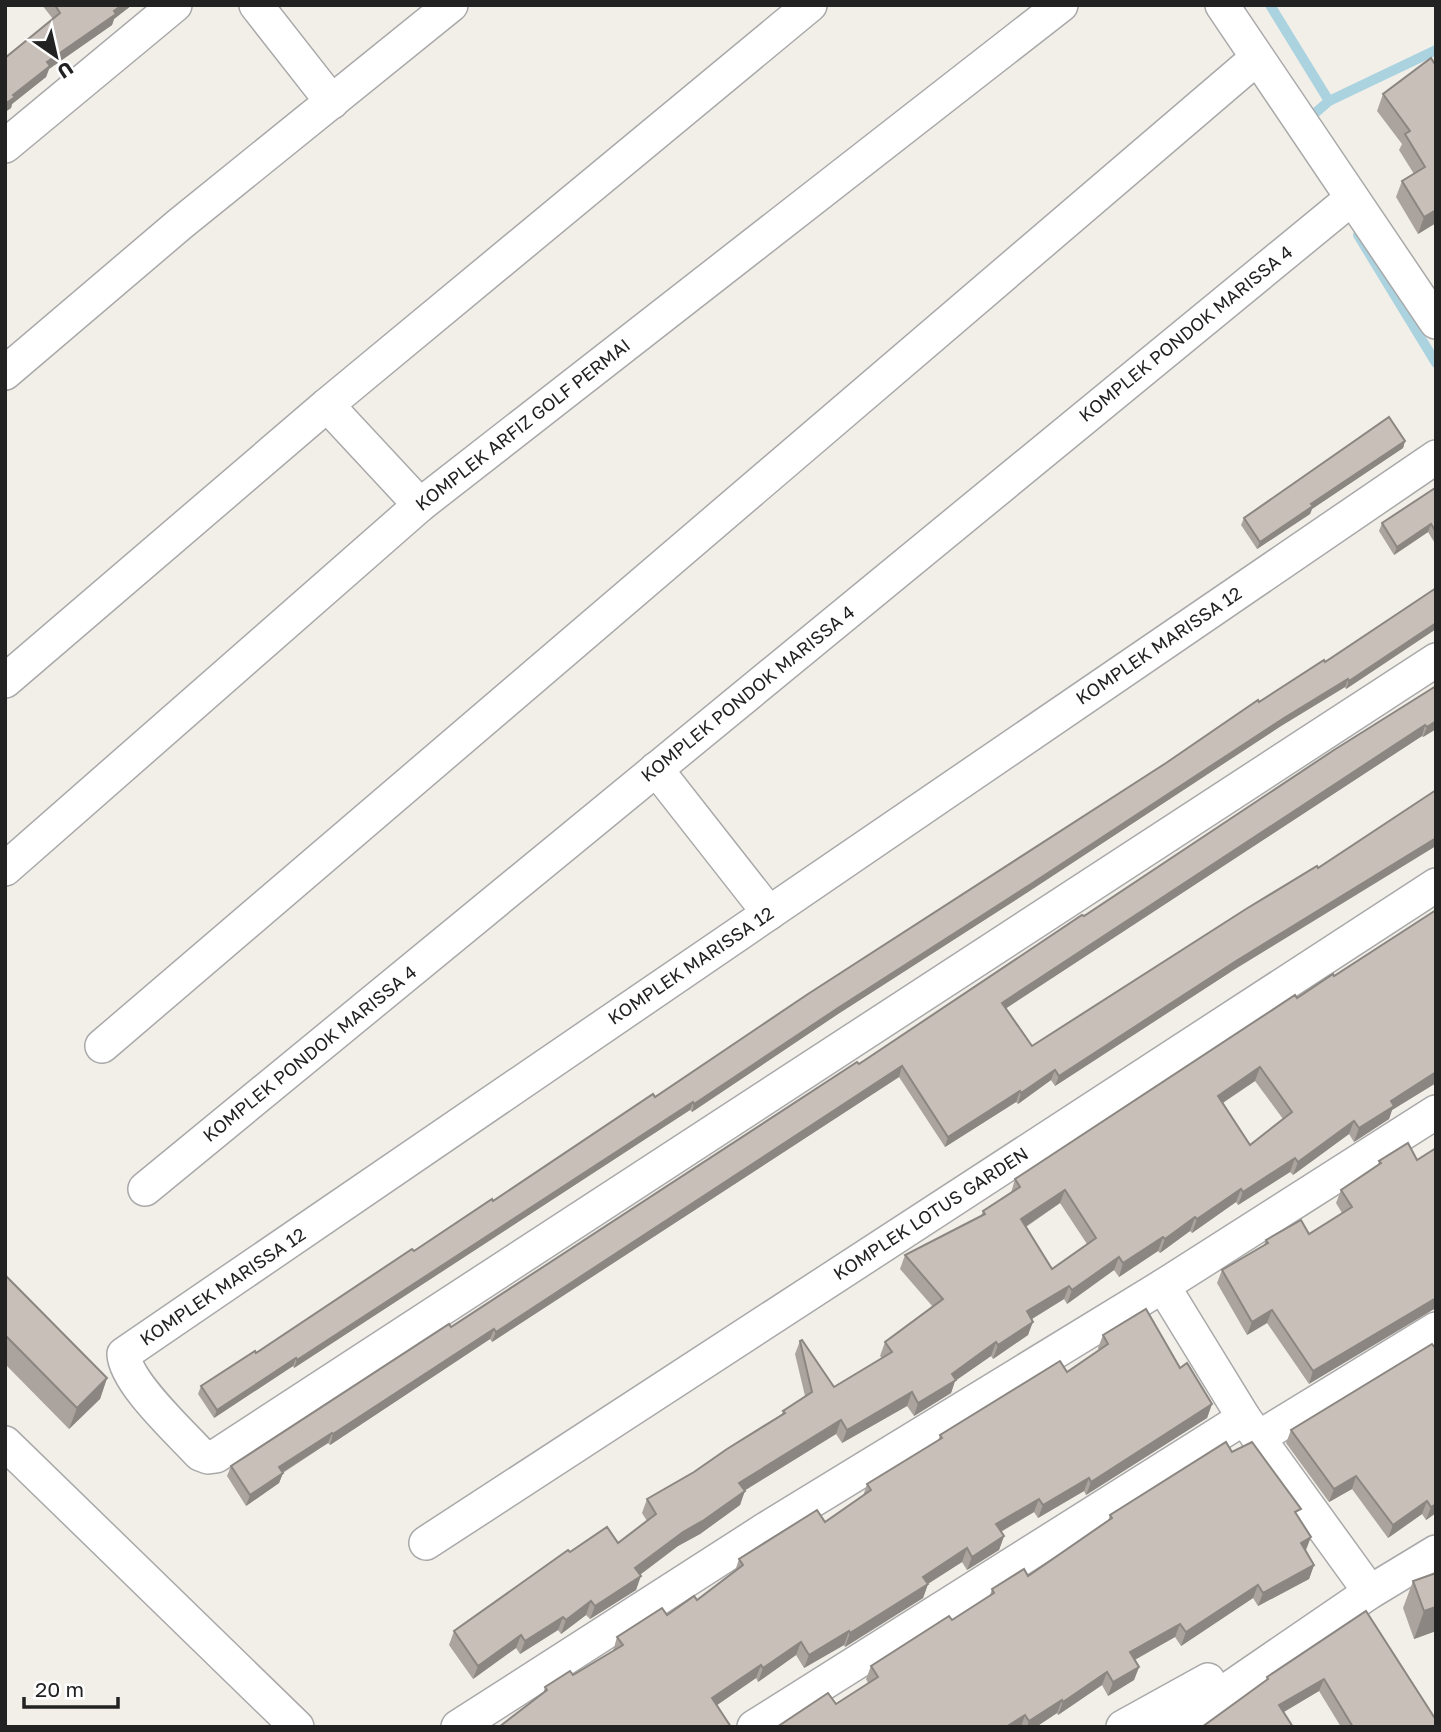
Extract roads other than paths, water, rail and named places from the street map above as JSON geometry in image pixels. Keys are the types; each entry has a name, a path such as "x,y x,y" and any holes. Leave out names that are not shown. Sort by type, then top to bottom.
{"street":[{"path":"5,146 175,5"},
{"path":"256,5 332,102"},
{"path":"5,373 180,224 451,5"},
{"path":"5,681 327,405 810,5"},
{"name":"KOMPLEK ARFIZ GOLF PERMAI","path":"5,869 420,505 1061,5"},
{"path":"1222,5 1436,322"},
{"path":"102,1046 1257,58"},
{"name":"KOMPLEK PONDOK MARISSA 4","path":"145,1189 1351,199"},
{"path":"327,405 420,505"},
{"name":"KOMPLEK MARISSA 12","path":"1436,457 124,1354 124,1363 132,1379 200,1454 216,1456 1436,660"},
{"path":"656,769 769,913"},
{"name":"KOMPLEK LOTUS GARDEN","path":"426,1543 1436,885"},
{"path":"458,1727 766,1529 1163,1286 1436,1112"},
{"path":"1163,1286 1251,1428 1370,1592"},
{"path":"754,1727 1251,1428 1436,1329"},
{"path":"5,1443 297,1727"},
{"path":"1122,1727 1370,1592 1436,1552"},
{"path":"1173,1727 1370,1592"}],"waterway":[{"path":"1270,5 1329,101"},
{"path":"1307,120 1329,101 1436,50"},
{"path":"1358,235 1436,363"}]}
